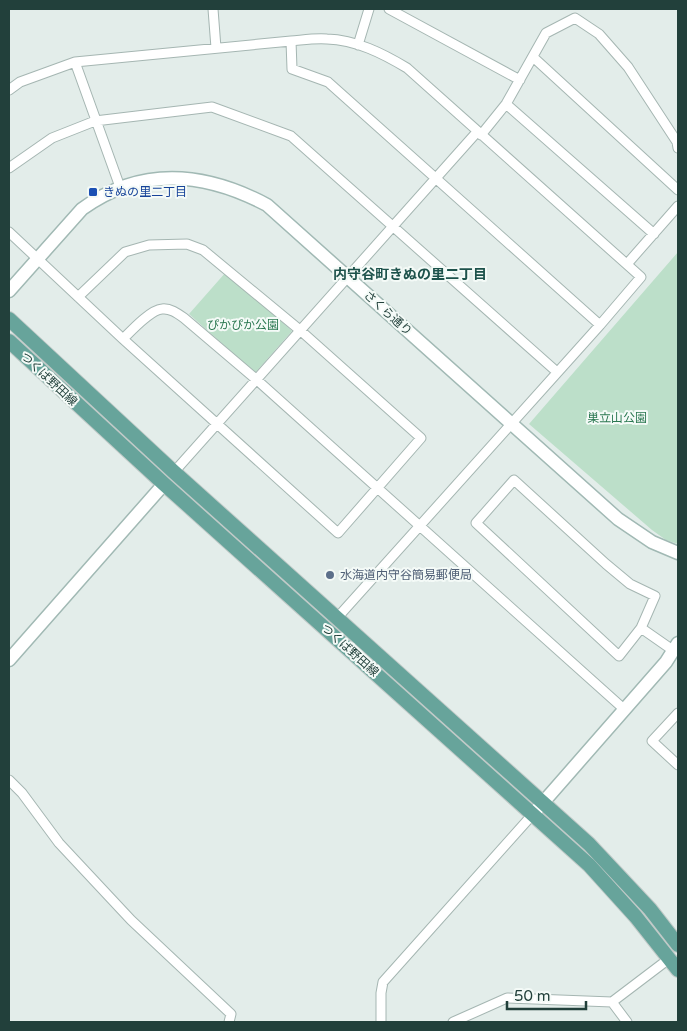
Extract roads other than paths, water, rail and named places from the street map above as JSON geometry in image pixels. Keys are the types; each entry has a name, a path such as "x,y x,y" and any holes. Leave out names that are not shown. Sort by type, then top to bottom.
{"main road":[{"name":"つくば野田線","path":"9,319 174,472 589,844 650,909 678,945"},
{"name":"つくば野田線","path":"9,341 164,484 589,865 636,917 678,970"}],"street":[{"path":"213,9 216,48"},
{"path":"358,45 369,9"},
{"path":"389,9 520,80"},
{"path":"174,472 435,180 506,104 546,33 575,18 599,34 628,67 677,142 678,148"},
{"path":"9,90 20,82 75,62 292,41 327,39 358,45 380,52 407,68 641,277 512,424 337,618"},
{"path":"292,41 292,69 328,82 435,180 600,325"},
{"path":"533,57 678,190"},
{"path":"75,62 120,187"},
{"path":"506,104 654,234"},
{"path":"9,168 52,138 95,121 212,107 291,136 557,372"},
{"name":"さくら通り","path":"9,291 82,209 120,187 145,181 180,178 224,186 248,195 267,205 618,519 652,542 678,553"},
{"path":"627,264 678,206"},
{"path":"9,232 123,339 338,533 421,438 301,332 203,250 187,244 149,245 125,252 78,296"},
{"path":"123,339 146,317 160,309 172,310 184,318 257,380 625,710"},
{"path":"514,480 630,584 655,596 641,628 619,656 476,523 514,480"},
{"path":"9,660 164,484"},
{"path":"381,1022 383,982 625,710 676,647 641,628"},
{"path":"678,713 652,741 678,765"},
{"path":"9,780 22,793 60,843 131,920 231,1014 229,1022"},
{"path":"452,1022 507,998 612,1002 670,958"},
{"path":"612,1002 627,1022"}],"place":[{"name":"きぬの里二丁目","path":"93,192"},
{"name":"水海道内守谷簡易郵便局","path":"330,575"}],"district":[{"name":"内守谷町きぬの里二丁目","path":"410,274"}],"park label":[{"name":"ぴかぴか公園","path":"243,325"},
{"name":"巣立山公園","path":"617,418"}]}
